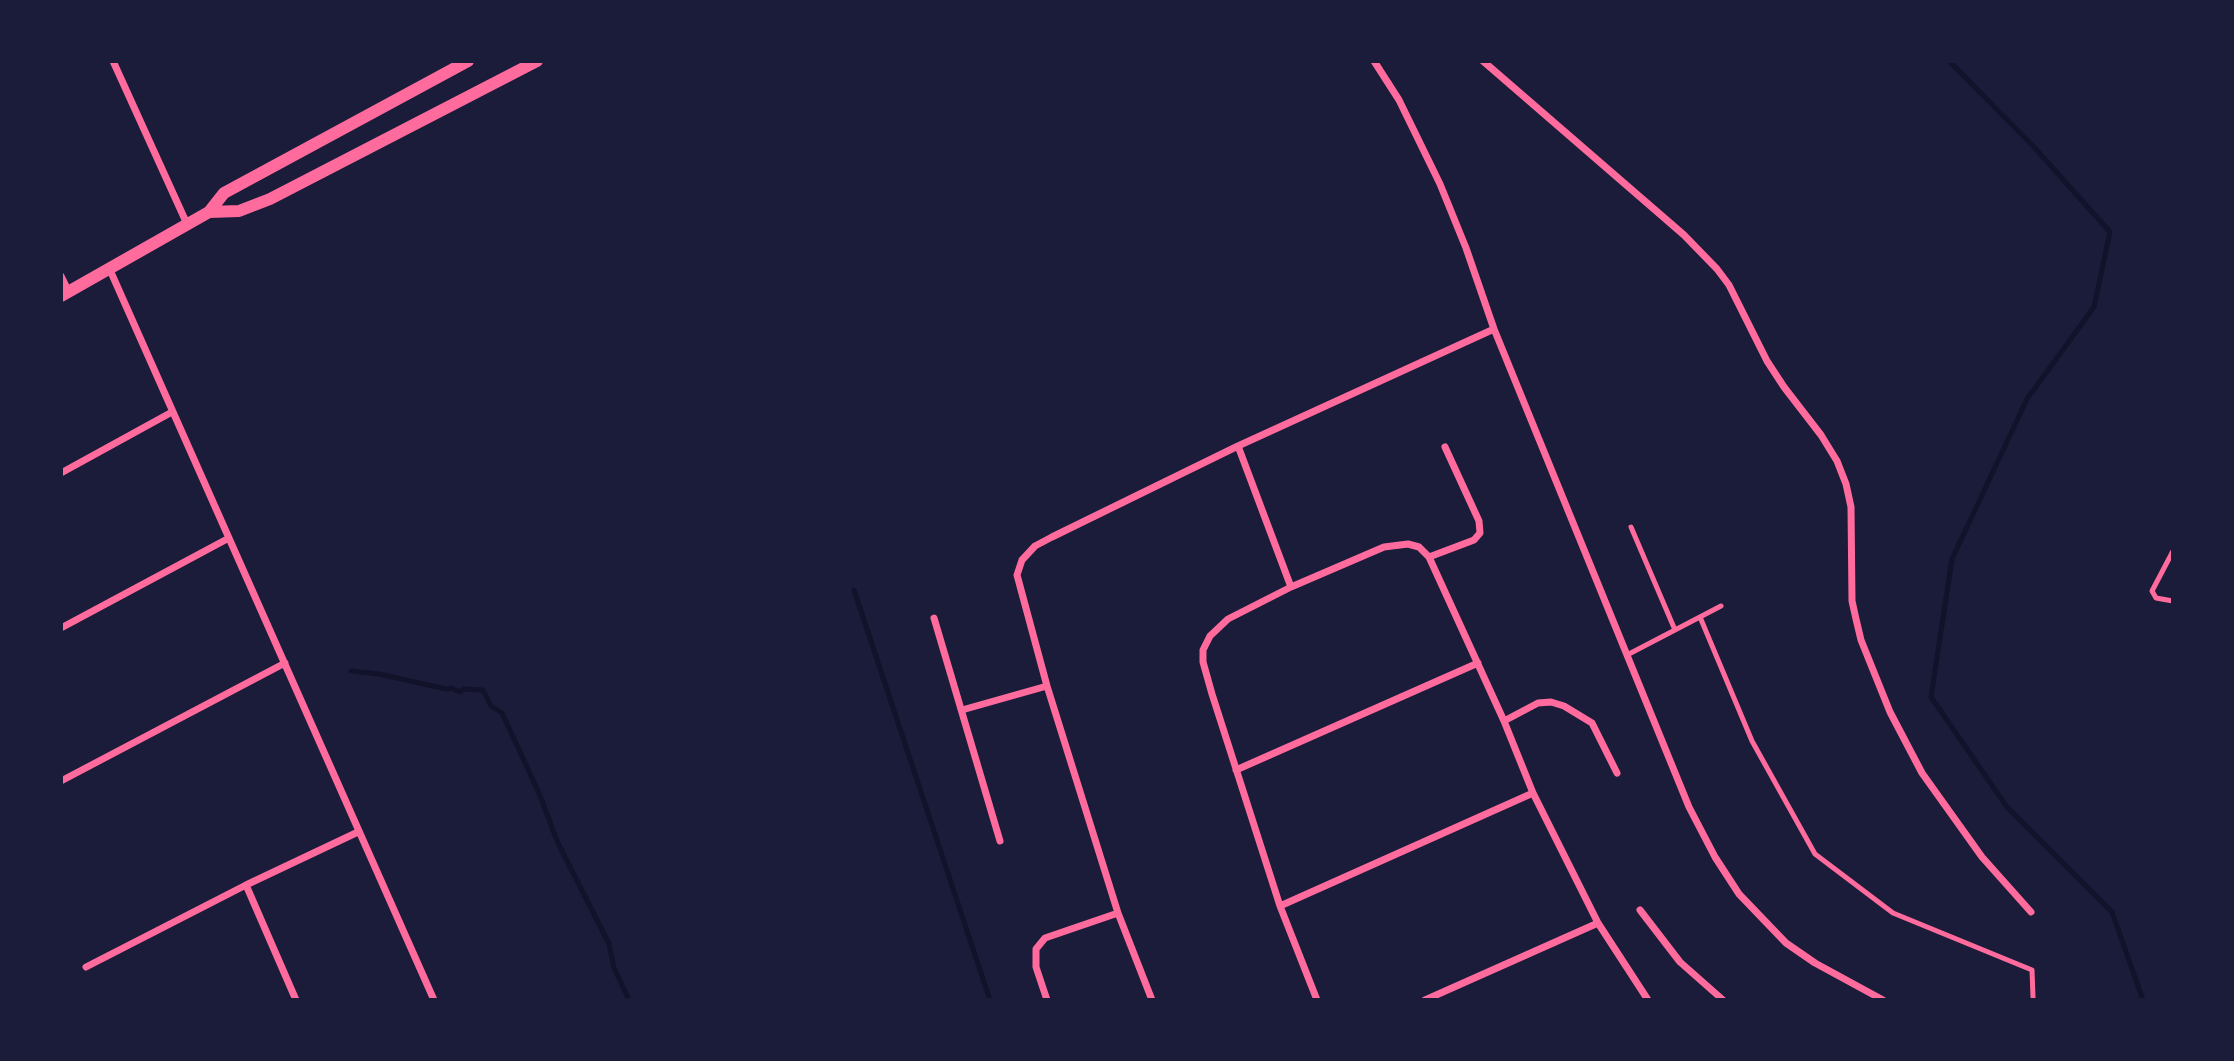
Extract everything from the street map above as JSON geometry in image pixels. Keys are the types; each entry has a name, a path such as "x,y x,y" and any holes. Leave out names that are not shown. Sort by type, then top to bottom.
{"street":[{"path":"113,61 187,224"},
{"path":"61,276 65,294 209,212 225,193 468,61"},
{"path":"209,212 239,211 270,200 537,61"},
{"path":"1374,61 1409,118 1440,184 1494,329 1689,807 1716,857 1739,894 1786,943 1815,963 1883,1000"},
{"path":"1483,61 1684,235 1729,285 1767,360 1821,435 1837,461 1846,484 1851,507 1852,601 1861,640 1890,712 1922,773 1982,857 2031,912"},
{"path":"110,270 434,1000"},
{"path":"1152,1000 1118,913 1047,686 1017,575 1022,560 1035,546 1052,537 1238,446 1494,329"},
{"path":"61,473 172,412"},
{"path":"1238,446 1291,587"},
{"path":"1429,557 1474,540 1480,533 1479,520 1445,447"},
{"path":"61,628 229,538"},
{"path":"1317,1000 1280,906 1212,694 1203,662 1203,650 1210,636 1228,618 1291,587 1384,547 1408,544 1419,547 1429,557 1504,720 1533,793 1598,923 1648,1000"},
{"path":"934,618 1000,841"},
{"path":"61,781 285,663"},
{"path":"1236,770 1478,663"},
{"path":"962,710 1047,686"},
{"path":"1504,720 1538,703 1551,702 1564,706 1591,723 1617,773"},
{"path":"1280,906 1533,793"},
{"path":"86,967 358,832"},
{"path":"246,886 296,1000"},
{"path":"1640,910 1680,962 1723,1000"},
{"path":"1047,1000 1036,967 1036,949 1045,938 1118,913"},
{"path":"1425,1000 1598,923"}],"lane":[{"path":"1631,527 1675,630"},
{"path":"2173,551 2152,591 2155,598 2173,601"},
{"path":"1627,654 1721,606"},
{"path":"1700,617 1752,741 1815,854 1893,913 2032,970 2033,998"}],"waterway":[{"path":"1949,61 2034,147 2110,232 2094,307 2027,399 1952,559 1931,697 2007,807 2112,912 2143,1000"},
{"path":"854,590 990,1000"},
{"path":"351,671 379,674 460,692 463,689 483,690 491,706 502,713 539,793 558,843 609,944 614,968 629,1000"}]}
